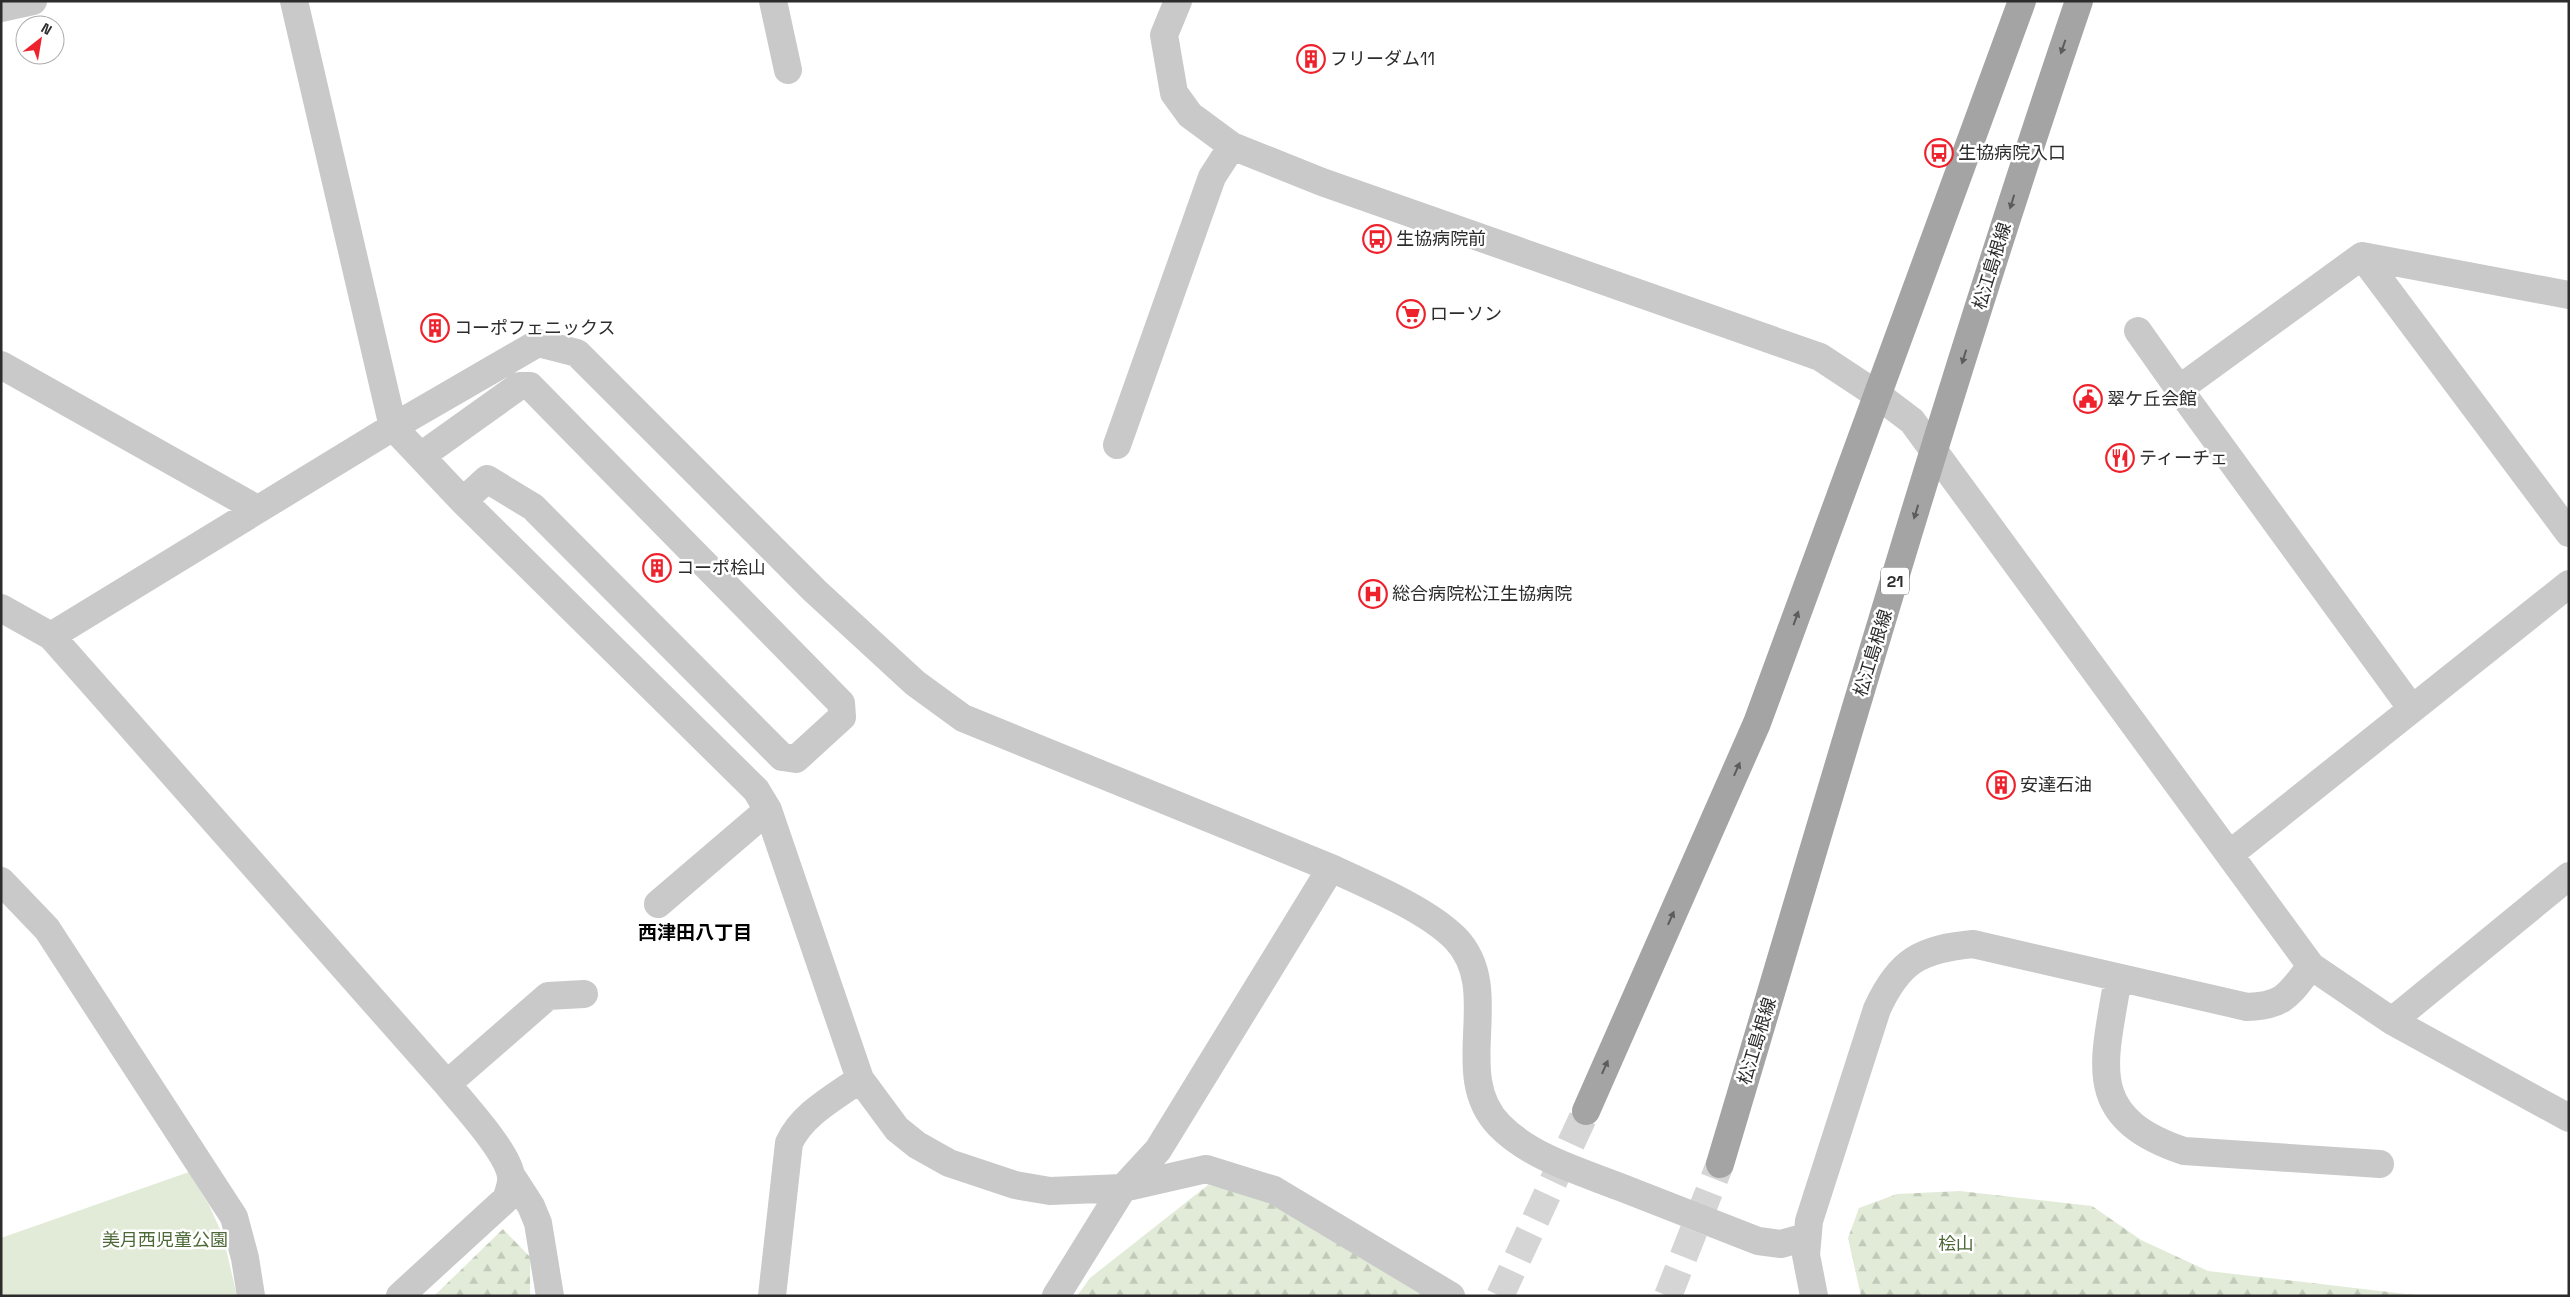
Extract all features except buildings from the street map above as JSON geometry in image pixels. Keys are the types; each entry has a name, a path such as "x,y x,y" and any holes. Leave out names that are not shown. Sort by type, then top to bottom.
{"main road":[{"path":"1586,1111 1757,723 1879,396 2022,1"},
{"name":"松江島根線","path":"1720,1164 1935,451 2041,112 2078,1"}],"street":[{"path":"1,8 33,1"},
{"path":"294,1 392,427 463,501 756,790 768,810 860,1079 897,1129 917,1145 949,1163 1015,1185 1050,1191 1123,1188 1206,1170 1274,1190 1451,1296"},
{"path":"773,1 788,70"},
{"path":"1178,1 1164,35 1174,93 1190,115 1232,146 1322,182 1820,357 1879,396 1912,421 2311,966 2392,1021 2569,1118"},
{"path":"1117,445 1212,177 1232,146"},
{"path":"2179,389 2362,256 2569,296"},
{"path":"2362,256 2569,533"},
{"path":"2138,330 2412,709"},
{"path":"51,636 392,427 538,343 578,353 815,591 915,683 963,718 1331,868 1396,898 1456,939 1475,970 1479,987 1476,1060 1480,1088 1486,1107 1499,1125 1548,1158 1758,1241 1781,1244 1806,1236"},
{"path":"1,365 257,509"},
{"path":"421,456 519,386 530,386 841,703 842,717 796,759 782,757 533,507 487,478 463,501"},
{"path":"2230,854 2569,584"},
{"path":"1,608 51,636 446,1084 493,1143 531,1206 538,1223 550,1296"},
{"path":"658,904 768,810"},
{"path":"1056,1296 1123,1188 1158,1150 1331,868"},
{"path":"2392,1021 2569,876"},
{"path":"1,881 47,928 234,1217 245,1258 251,1296"},
{"path":"1814,1296 1807,1264 1806,1236 1876,1009 1886,990 1903,968 1921,955 1943,947 1973,944 2247,1008 2269,1007 2288,995 2311,966"},
{"path":"2118,978 2106,1050 2106,1070 2114,1102 2124,1118 2140,1132 2160,1143 2184,1150 2380,1164"},
{"path":"446,1084 548,996 584,994"},
{"path":"772,1296 789,1143 794,1132 804,1120 860,1079"},
{"path":"400,1296 498,1209 506,1199 511,1186 511,1175"}],"green space":[{"name":"美月西児童公園","path":"189,1172 209,1205 223,1236 237,1296 1,1296 1,1238"},
{"path":"1208,1185 1262,1197 1424,1296 1077,1296 1090,1278"},
{"name":"桧山","path":"1960,1191 2092,1206 2141,1240 2208,1271 2423,1296 1861,1296 1848,1238 1859,1208 1897,1194"},
{"path":"503,1229 530,1257 530,1296 434,1296"}],"tunnel":[{"path":"1500,1296 1586,1111"},
{"path":"1668,1296 1720,1164"}],"place":[{"name":"フリーダム11","path":"1311,59"},
{"name":"生協病院入口","path":"1939,153"},
{"name":"生協病院前","path":"1377,239"},
{"name":"ローソン","path":"1411,314"},
{"name":"コーポフェニックス","path":"435,328"},
{"name":"翠ケ丘会館","path":"2088,399"},
{"name":"ティーチェ","path":"2120,458"},
{"name":"コーポ桧山","path":"657,568"},
{"name":"総合病院松江生協病院","path":"1373,594"},
{"name":"安達石油","path":"2001,785"}],"district":[{"name":"西津田八丁目","path":"695,932"}]}
